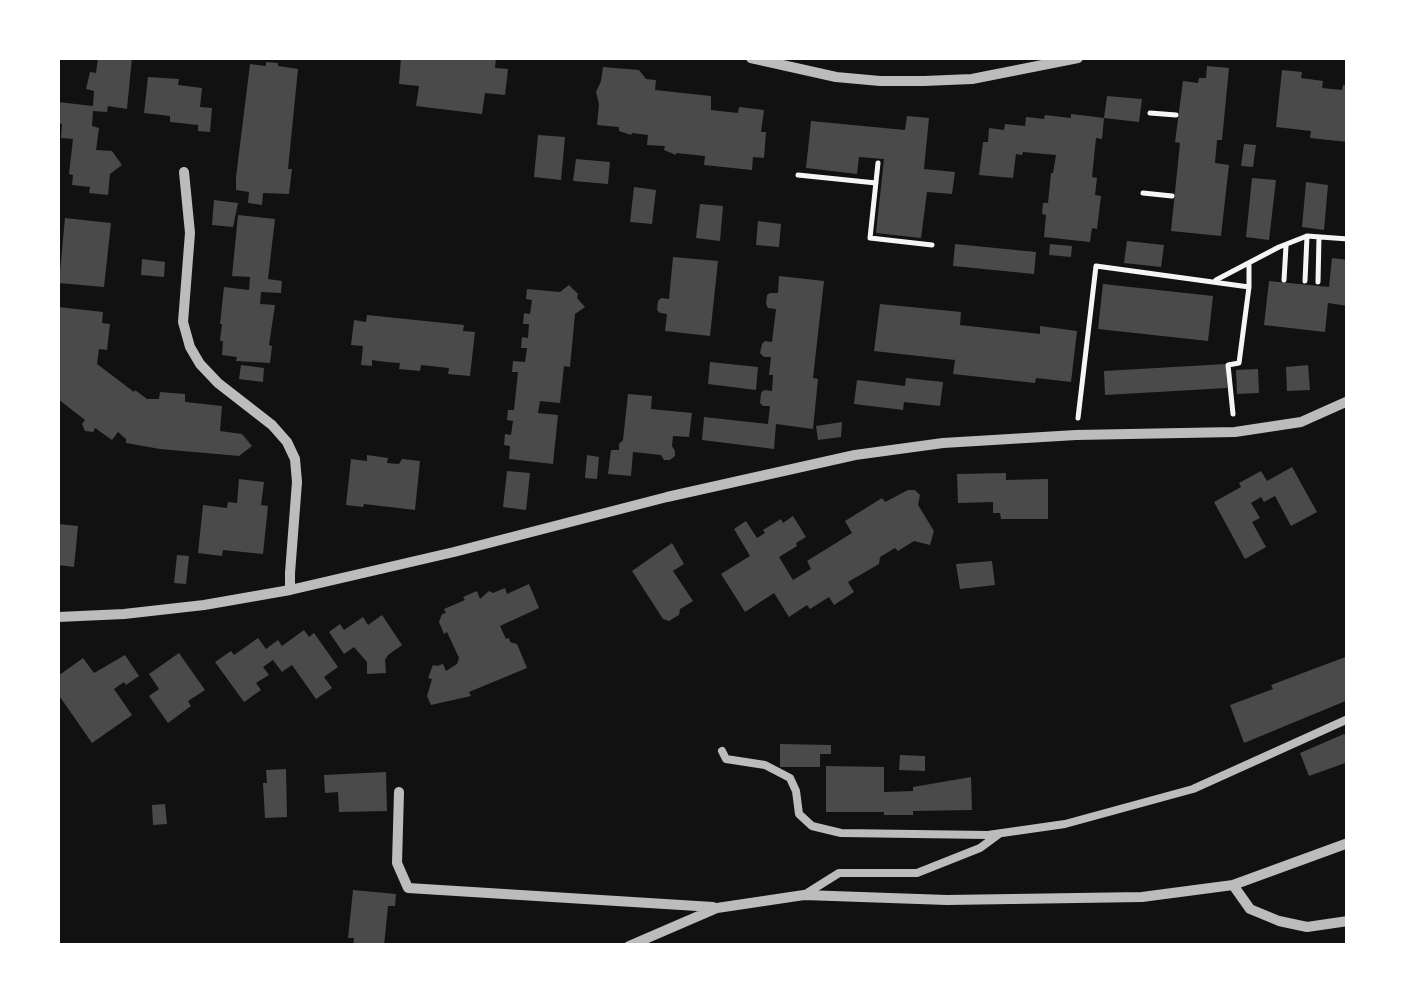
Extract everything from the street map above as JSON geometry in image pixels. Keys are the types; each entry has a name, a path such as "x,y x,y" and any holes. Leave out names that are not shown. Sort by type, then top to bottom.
{"street":[{"path":"751,58 836,77 909,82 972,78 1078,58"},
{"path":"184,172 190,233 184,322 190,347 218,383 287,442 295,460 290,590"},
{"path":"58,617 204,605 290,590 855,455 943,444 1076,435 1235,432 1301,422 1348,401"},
{"path":"398,792 397,863 408,888 718,908 804,895 947,900 1142,897 1233,884 1348,844"},
{"path":"1233,884 1250,909 1279,921 1307,928 1348,921"},
{"path":"628,946 718,908"}],"lane":[{"path":"722,751 731,761 766,765 790,778 800,814 812,826 840,833 988,834 1065,824 1193,789 1348,718"},
{"path":"804,895 839,873 917,872 980,848 1002,832"}],"path":[{"path":"1150,113 1176,116"},
{"path":"878,163 870,238 932,245"},
{"path":"798,174 876,183"},
{"path":"1143,194 1172,196"},
{"path":"1305,281 1307,236"},
{"path":"1213,282 1307,236 1348,239"},
{"path":"1318,282 1320,237"},
{"path":"1284,280 1286,246"},
{"path":"1235,432 1228,365 1239,363 1249,264"},
{"path":"1076,435 1096,266 1249,287"}],"building":[{"path":"98,58 132,58 127,109 108,106 107,112 93,111 92,126 99,128 96,150 112,151 122,165 110,174 108,195 89,193 90,187 72,185 73,175 69,174 73,139 61,138 62,124 58,123 58,102 93,106 94,91 86,89 90,72 96,73"},
{"path":"401,58 496,58 495,68 508,69 505,95 485,93 482,114 416,106 419,86 399,84"},
{"path":"266,62 298,69 289,194 263,193 262,205 248,203 249,192 236,190 236,177 250,64 266,66"},
{"path":"1207,66 1229,68 1222,140 1217,140 1215,163 1229,165 1221,236 1171,231 1180,143 1175,142 1183,81 1198,83 1199,78 1206,78"},
{"path":"603,67 639,70 646,79 656,80 655,90 711,96 711,110 764,110 764,158 753,157 752,170 704,165 705,156 676,155 664,150 665,146 647,145 648,135 631,135 619,131 619,127 597,125 596,92"},
{"path":"1282,70 1302,72 1301,78 1323,81 1322,88 1342,90 1343,85 1348,85 1348,142 1310,138 1311,131 1276,127"},
{"path":"148,77 179,79 178,85 202,88 200,107 212,108 210,132 198,131 198,125 170,122 170,116 144,113"},
{"path":"1107,96 1142,99 1139,122 1104,118"},
{"path":"1071,114 1104,118 1102,139 1096,138 1092,177 1097,178 1095,195 1101,196 1097,229 1092,228 1090,242 1044,237 1043,203 1048,203 1056,155 1016,154 1013,178 979,175 989,128 1004,130 1005,124 1025,126 1026,117 1071,118"},
{"path":"907,116 929,118 924,169 955,172 952,194 927,192 921,238 876,233 884,159 859,157 857,174 806,168 811,121 905,130"},
{"path":"538,135 565,137 561,180 534,177"},
{"path":"1244,144 1256,145 1253,167 1241,166"},
{"path":"576,159 610,162 608,184 573,181"},
{"path":"1252,178 1276,180 1269,240 1246,237"},
{"path":"1306,182 1328,185 1324,230 1302,227"},
{"path":"634,187 656,190 652,224 630,222"},
{"path":"214,200 238,203 233,227 212,225"},
{"path":"700,204 723,206 720,241 696,238"},
{"path":"238,215 275,219 268,279 282,281 281,293 261,292 260,304 275,305 270,363 236,361 237,357 222,355 224,287 249,290 250,277 232,276"},
{"path":"65,218 111,223 104,287 59,283"},
{"path":"758,221 781,224 779,247 756,245"},
{"path":"1127,241 1164,245 1161,267 1124,263"},
{"path":"955,244 1036,252 1034,274 953,266"},
{"path":"1050,244 1072,246 1071,257 1049,255"},
{"path":"673,257 718,261 710,336 665,331 667,314 657,310 661,298 669,299"},
{"path":"1332,258 1348,260 1348,306 1328,303 1325,332 1264,325 1269,281 1329,287"},
{"path":"142,259 165,262 164,277 141,275"},
{"path":"779,276 824,281 813,378 818,379 813,429 776,424 774,449 702,440 704,417 768,424 770,406 760,403 764,390 772,391 771,357 760,353 765,341 772,342 776,309 766,304 767,295 778,293"},
{"path":"1103,284 1213,296 1208,341 1098,329"},
{"path":"569,285 585,307 575,314 570,367 564,366 560,403 540,401 538,413 558,415 553,464 509,459 510,446 504,445 505,434 511,435 513,421 507,420 508,410 514,410 518,372 512,372 513,361 525,362 527,348 521,348 522,337 528,338 529,324 523,324 524,313 530,314 532,300 526,299 527,289 560,292"},
{"path":"880,304 961,312 960,325 1040,334 1040,326 1077,331 1071,382 1036,378 1035,383 953,374 955,360 874,351"},
{"path":"58,307 103,312 102,323 110,324 107,350 99,349 97,364 134,392 147,399 159,399 160,392 185,394 185,402 222,406 220,431 242,434 252,446 239,456 160,449 126,443 118,432 112,440 95,428 93,432 85,431 85,420 58,399"},
{"path":"367,315 464,325 463,331 475,332 470,376 448,374 449,368 421,365 420,371 399,369 400,363 372,360 372,366 361,365 363,346 351,345 354,320 366,322"},
{"path":"710,362 758,367 756,390 708,384"},
{"path":"1226,364 1227,388 1105,395 1104,371"},
{"path":"241,365 264,368 263,382 239,379"},
{"path":"1308,365 1310,390 1287,391 1286,367"},
{"path":"1258,369 1259,393 1237,394 1236,370"},
{"path":"906,378 943,382 940,406 904,402 903,410 854,404 857,380 905,386"},
{"path":"628,394 652,396 651,409 692,413 689,437 673,436 675,456 670,460 633,452 631,476 608,474 611,450 619,450 623,440"},
{"path":"842,422 841,437 818,440 816,426"},
{"path":"367,455 388,458 387,463 399,464 402,459 420,461 415,510 346,505 351,459 367,461"},
{"path":"587,455 599,457 597,479 585,478"},
{"path":"1292,467 1317,512 1291,526 1275,496 1251,503 1260,518 1252,522 1266,547 1245,559 1214,502 1261,471 1267,481"},
{"path":"507,471 530,473 526,510 503,507"},
{"path":"1006,473 1006,480 1048,479 1048,519 1001,519 1000,513 993,513 993,502 958,503 957,474"},
{"path":"239,479 264,482 261,505 268,506 263,554 223,550 222,556 198,553 203,505 227,508 228,502 237,503"},
{"path":"908,490 920,495 918,505 934,531 930,545 914,541 880,557 879,564 848,582 854,592 834,605 829,597 789,617 774,593 745,612 721,574 750,556 734,529 746,521 757,538 781,519 783,523 793,516 806,537 779,557 793,580 811,569 807,561 852,533 845,521 882,498 885,502"},
{"path":"58,524 78,526 74,567 58,565"},
{"path":"672,543 684,564 673,571 693,601 669,621 663,619 632,571"},
{"path":"177,555 189,556 186,584 174,583"},
{"path":"992,561 995,585 960,589 956,564"},
{"path":"529,584 539,608 500,626 506,639 517,644 527,668 469,692 471,696 431,705 427,696 433,665 443,664 446,671 459,658 439,622 446,613 444,609 477,591 480,599 489,591 505,588 507,594"},
{"path":"382,615 402,645 385,660 386,673 367,674 367,662 354,647 344,654 329,632 340,624 344,630 363,617 368,625"},
{"path":"304,630 309,637 314,633 338,667 324,677 332,688 316,699 292,665 282,672 273,660 263,667 269,675 256,683 261,690 244,702 215,662 231,651 234,655 258,638 266,649 278,640 282,646"},
{"path":"179,653 205,690 188,701 191,706 168,723 149,696 159,689 149,674"},
{"path":"125,655 139,676 114,689 132,715 92,743 58,694 58,676 83,658 94,673"},
{"path":"1348,656 1348,700 1244,743 1230,705"},
{"path":"1344,734 1348,738 1348,762 1309,776 1300,753"},
{"path":"780,744 831,745 831,754 820,754 820,767 780,767"},
{"path":"900,755 925,756 925,771 899,770"},
{"path":"826,766 884,767 884,792 913,791 913,787 971,777 972,810 913,811 913,815 826,812"},
{"path":"286,769 287,817 265,818 266,770"},
{"path":"386,772 387,811 339,812 338,792 325,793 324,775"},
{"path":"165,804 167,824 153,825 152,805"},
{"path":"353,890 396,894 395,906 388,906 384,946 353,946 354,938 348,938"}]}
